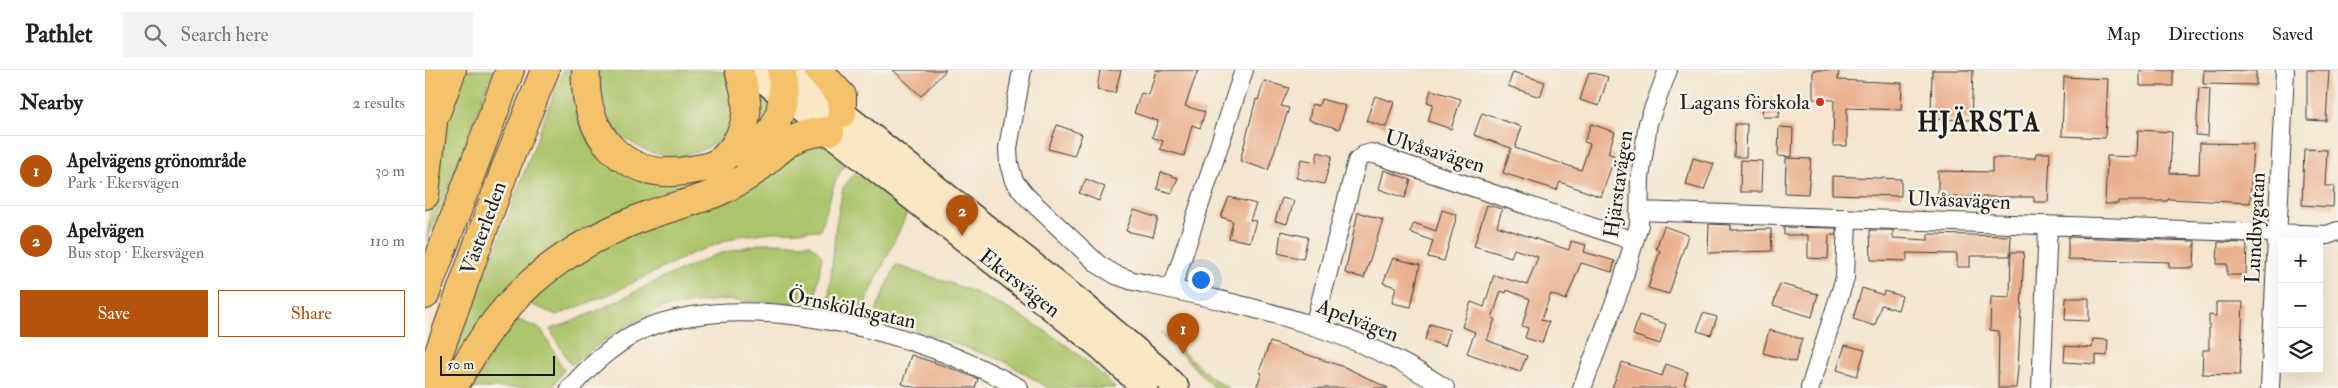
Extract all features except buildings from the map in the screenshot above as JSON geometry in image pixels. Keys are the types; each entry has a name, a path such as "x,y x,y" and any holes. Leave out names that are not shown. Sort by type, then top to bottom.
{"highway":[{"path":"425,195 433,122 429,70"},
{"path":"433,122 452,70"},
{"name":"Västerleden","path":"425,295 510,70"},
{"name":"Västerleden","path":"426,388 504,172 545,70"},
{"path":"586,70 586,98 589,112 600,135 613,150 629,162 641,168 666,173 712,166 727,154 736,143 746,117 747,108 746,94 739,70"},
{"path":"453,388 499,318 517,296 551,264 613,229 719,191 740,181 798,138 839,129 842,96 818,70"},
{"path":"691,201 730,179 768,139 780,116 784,78"}],"main road":[{"name":"Ekersvägen","path":"751,70 784,78 839,129 1101,347 1145,388"},
{"name":"Ekersvägen","path":"839,129 883,146 1083,305 1159,370 1176,388"}],"street":[{"name":"Apelvägen","path":"1022,70 1008,148 1009,164 1014,181 1026,196 1099,265 1116,275 1269,312 1314,326 1391,356 1445,388"},
{"path":"1172,289 1244,70"},
{"name":"Hjärstavägen","path":"1582,388 1621,286 1639,225 1640,178 1649,123 1667,70"},
{"name":"Lundbygatan","path":"2270,388 2285,70"},
{"name":"Ulvåsavägen","path":"1314,326 1357,161 1364,155 1371,153 1634,241"},
{"name":"Ulvåsavägen","path":"1639,211 2278,233 2327,234 2338,231"},
{"path":"1810,388 1845,278 1847,218"},
{"path":"2041,388 2048,225"},
{"name":"Örnsköldsgatan","path":"570,388 603,356 649,327 696,315 720,312 759,313 819,320 861,329 946,353 990,371 1019,388"}],"green space":[{"path":"462,70 493,70 427,241 439,141"},
{"path":"563,70 577,70 602,151 715,171 753,82 777,102 763,131 712,175 616,212 545,251 502,294 446,378"},
{"path":"599,70 720,70 727,75 737,118 720,140 704,149 678,156 653,153 629,141 614,127 604,102"},
{"path":"822,139 852,158 839,174 835,183 820,230 772,232 739,236 693,253 610,294 557,315 525,302 569,261"},
{"path":"862,164 910,207 861,312 828,306 836,225 843,188"},
{"path":"763,243 811,244 822,256 814,304 717,300 661,308 610,336 571,365 550,329 601,309 656,281 718,254"},
{"path":"896,265 976,293 1013,312 1068,346 1115,388 1048,388 1004,361 874,315"},
{"path":"513,318 541,329 564,370 552,388 471,388"},
{"path":"1160,332 1211,377 1228,388 1214,388"}],"place":[{"name":"Lagans förskola","path":"1820,102"},
{"name":"Apelvägen","path":"962,236"},
{"name":"Apelvägens grönområde","path":"1183,354"}],"district":[{"name":"HJÄRSTA","path":"1979,122"}]}
